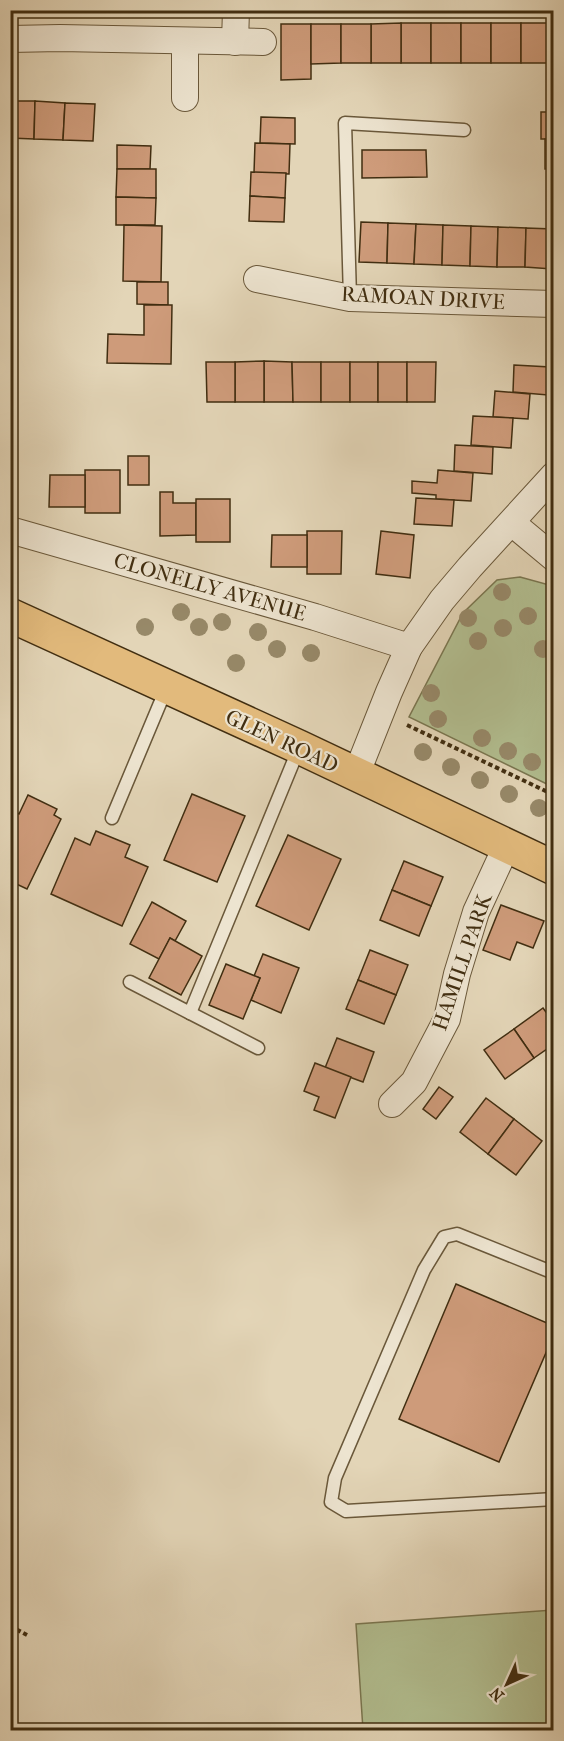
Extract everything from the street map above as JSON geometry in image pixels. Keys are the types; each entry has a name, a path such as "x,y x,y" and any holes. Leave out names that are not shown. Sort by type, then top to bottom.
{"main road":[{"name":"GLEN ROAD","path":"10,615 299,747 554,868"}],"street":[{"path":"235,42 236,10"},
{"path":"10,39 263,42"},
{"path":"185,41 185,98"},
{"name":"RAMOAN DRIVE","path":"257,279 350,298 554,304"},
{"path":"356,775 409,647 442,600 554,475"},
{"path":"512,523 554,558"},
{"name":"CLONELLY AVENUE","path":"10,530 315,617 409,647"},
{"name":"HAMILL PARK","path":"392,1104 414,1082 447,1019 457,974 477,912 507,845"}],"lane":[{"path":"350,298 345,123 464,130"},
{"path":"112,818 166,687"},
{"path":"190,1013 299,747"},
{"path":"130,982 258,1048"},
{"path":"554,1273 457,1234 444,1237 424,1270 335,1478 331,1502 346,1511 554,1499"}],"path":[{"path":"382,712 554,795"},
{"path":"10,1626 27,1635"}],"green space":[{"path":"520,577 553,586 553,787 409,717 463,613 497,580"},
{"path":"553,1610 553,1730 363,1730 356,1624"}],"building":[{"path":"401,23 431,23 431,63 401,63"},
{"path":"401,23 401,63 371,63 371,24"},
{"path":"431,23 461,23 461,63 431,63"},
{"path":"461,23 491,23 491,63 461,63"},
{"path":"491,23 521,23 521,63 491,63"},
{"path":"521,23 551,23 551,63 521,63"},
{"path":"551,23 554,23 554,63 551,63"},
{"path":"281,24 311,24 311,79 281,80"},
{"path":"311,24 341,24 341,63 311,64"},
{"path":"341,24 371,24 371,63 341,63"},
{"path":"10,101 35,101 34,139 10,138"},
{"path":"35,101 65,103 63,140 34,139"},
{"path":"65,103 95,104 93,141 63,140"},
{"path":"541,112 554,112 554,139 541,139"},
{"path":"261,117 295,118 295,144 260,143"},
{"path":"545,139 554,139 554,168 545,169"},
{"path":"255,143 290,144 289,174 254,173"},
{"path":"117,145 151,146 150,169 117,169"},
{"path":"362,150 426,150 427,177 362,178"},
{"path":"551,168 554,168 554,192 551,192"},
{"path":"117,169 156,169 156,198 116,197"},
{"path":"251,172 286,173 285,198 250,196"},
{"path":"250,196 285,198 284,222 249,221"},
{"path":"116,197 156,198 155,225 116,225"},
{"path":"361,222 388,223 387,263 359,262"},
{"path":"388,223 416,224 414,264 387,263"},
{"path":"416,224 443,225 442,265 414,264"},
{"path":"124,225 162,226 161,282 123,281"},
{"path":"443,225 471,226 470,266 442,265"},
{"path":"471,226 498,227 497,267 470,266"},
{"path":"498,227 526,228 525,267 497,267"},
{"path":"526,228 553,229 552,269 525,267"},
{"path":"137,282 168,282 168,305 137,304"},
{"path":"144,305 172,305 171,364 107,363 108,334 144,335"},
{"path":"264,361 292,362 293,402 264,402"},
{"path":"264,361 264,402 235,402 235,362"},
{"path":"206,362 235,362 235,402 207,402"},
{"path":"292,362 321,362 321,402 293,402"},
{"path":"321,362 350,362 350,402 321,402"},
{"path":"350,362 378,362 378,402 350,402"},
{"path":"378,362 407,362 407,402 378,402"},
{"path":"407,362 436,362 435,402 407,402"},
{"path":"514,365 550,367 548,395 513,392"},
{"path":"495,391 530,394 528,419 493,417"},
{"path":"473,416 513,418 511,448 471,445"},
{"path":"10,443 13,443 10,484"},
{"path":"455,445 493,447 492,474 454,471"},
{"path":"128,456 149,456 149,485 128,485"},
{"path":"85,470 120,470 120,513 85,513"},
{"path":"438,470 473,473 471,501 436,499 436,495 412,493 412,481 437,483"},
{"path":"50,475 85,475 85,507 49,507"},
{"path":"160,492 173,492 173,503 196,503 196,535 160,536"},
{"path":"416,498 454,500 452,526 414,524"},
{"path":"196,499 230,499 230,542 196,542"},
{"path":"307,531 342,531 341,574 307,574"},
{"path":"381,531 414,535 410,578 376,574"},
{"path":"272,535 307,535 307,567 271,567"},
{"path":"192,794 245,816 217,882 164,860"},
{"path":"28,795 57,809 54,815 61,819 27,889 10,881 10,809 19,814"},
{"path":"96,831 130,845 125,857 148,867 122,926 51,894 75,838 90,845"},
{"path":"288,835 341,859 309,930 256,906"},
{"path":"404,861 443,877 431,906 392,890"},
{"path":"392,890 431,906 419,936 380,920"},
{"path":"152,902 186,921 175,941 170,938 159,959 130,944"},
{"path":"501,905 544,921 533,948 517,942 510,960 483,950"},
{"path":"170,938 202,956 181,995 149,978"},
{"path":"370,950 408,965 396,995 358,980"},
{"path":"263,954 299,968 281,1013 251,1000 260,978 254,976"},
{"path":"226,964 260,978 243,1019 209,1005"},
{"path":"358,980 396,995 384,1024 346,1009"},
{"path":"543,1008 554,1023 554,1044 534,1058 514,1029"},
{"path":"514,1029 534,1058 505,1079 484,1050"},
{"path":"337,1038 374,1052 363,1082 325,1068"},
{"path":"315,1063 351,1077 335,1118 314,1110 319,1097 304,1091"},
{"path":"439,1087 453,1097 436,1119 423,1109"},
{"path":"486,1098 514,1119 488,1154 460,1132"},
{"path":"514,1119 542,1141 516,1175 488,1154"},
{"path":"456,1284 554,1326 554,1334 499,1462 399,1419"}]}
